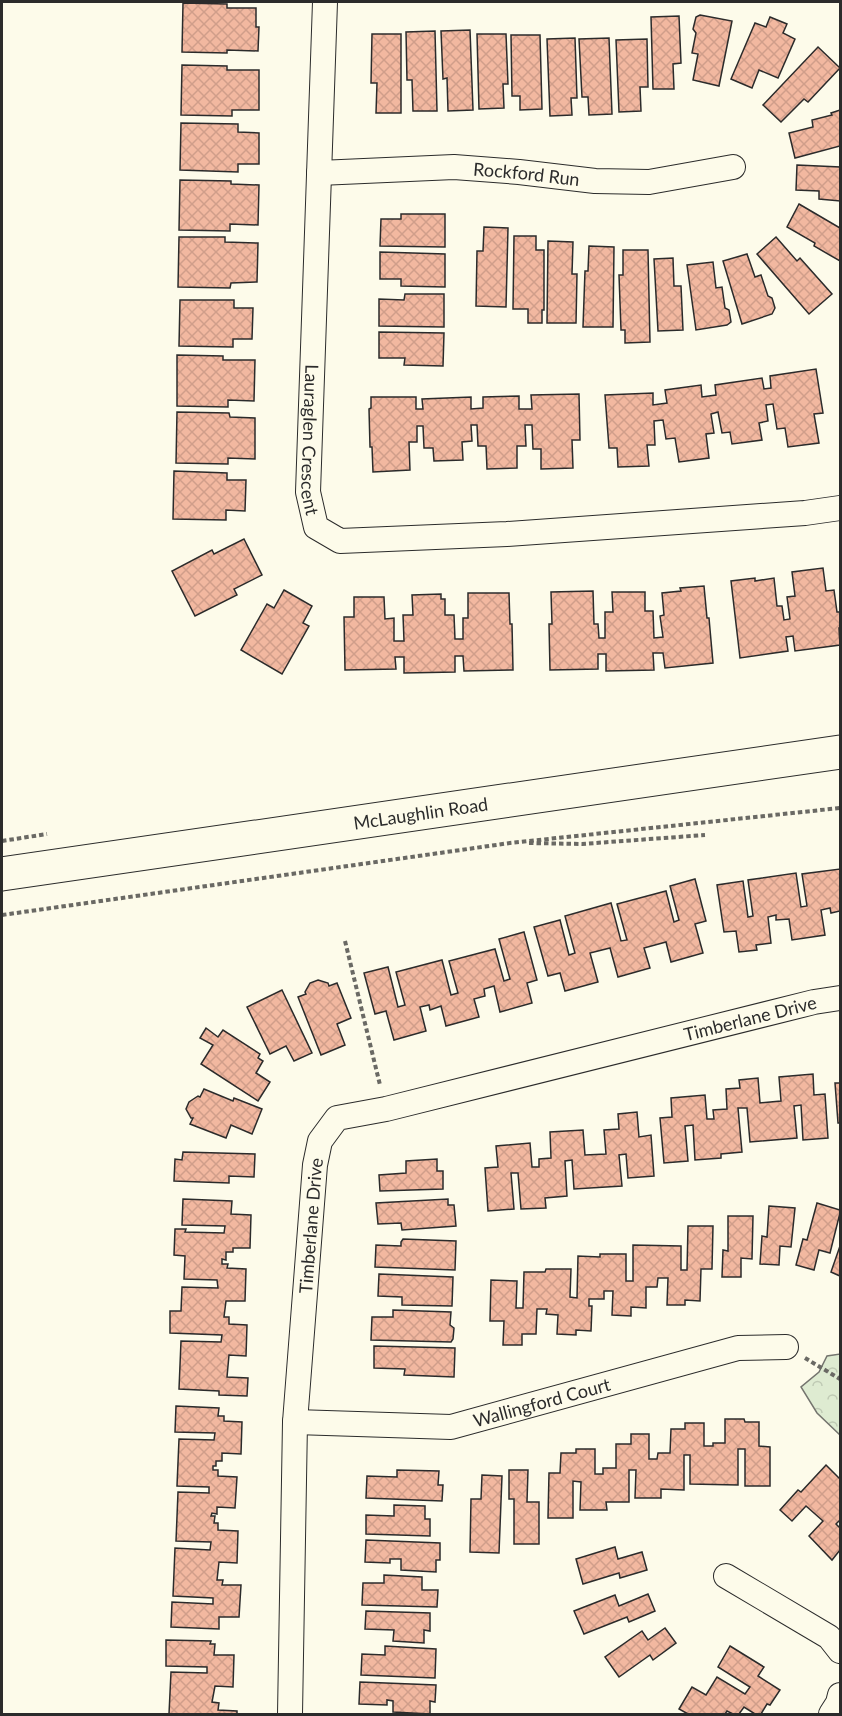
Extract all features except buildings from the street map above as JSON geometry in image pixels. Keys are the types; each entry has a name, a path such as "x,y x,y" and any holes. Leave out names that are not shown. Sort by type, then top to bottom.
{"street":[{"name":"Lauraglen Crescent","path":"325,2 308,492 316,527 340,540 507,534 805,513 840,508"},
{"name":"Rockford Run","path":"319,173 454,167 595,181 649,182 733,167"},
{"name":"McLaughlin Road","path":"2,874 840,752"},
{"name":"Timberlane Drive","path":"290,1714 295,1422 315,1165 320,1140 337,1118 386,1109 814,1002 840,998"},
{"name":"Wallingford Court","path":"295,1422 451,1427 738,1348 786,1347"},
{"path":"726,1576 829,1637 840,1651"},
{"path":"831,1714 840,1695"}],"path":[{"path":"2,915 510,843 840,808"},
{"path":"2,841 47,834"},
{"path":"510,843 582,844 705,835"},
{"path":"345,941 386,1109"},
{"path":"786,1347 840,1379"}],"green space":[{"path":"840,1354 840,1435 817,1413 801,1387 819,1372 827,1356"}]}
